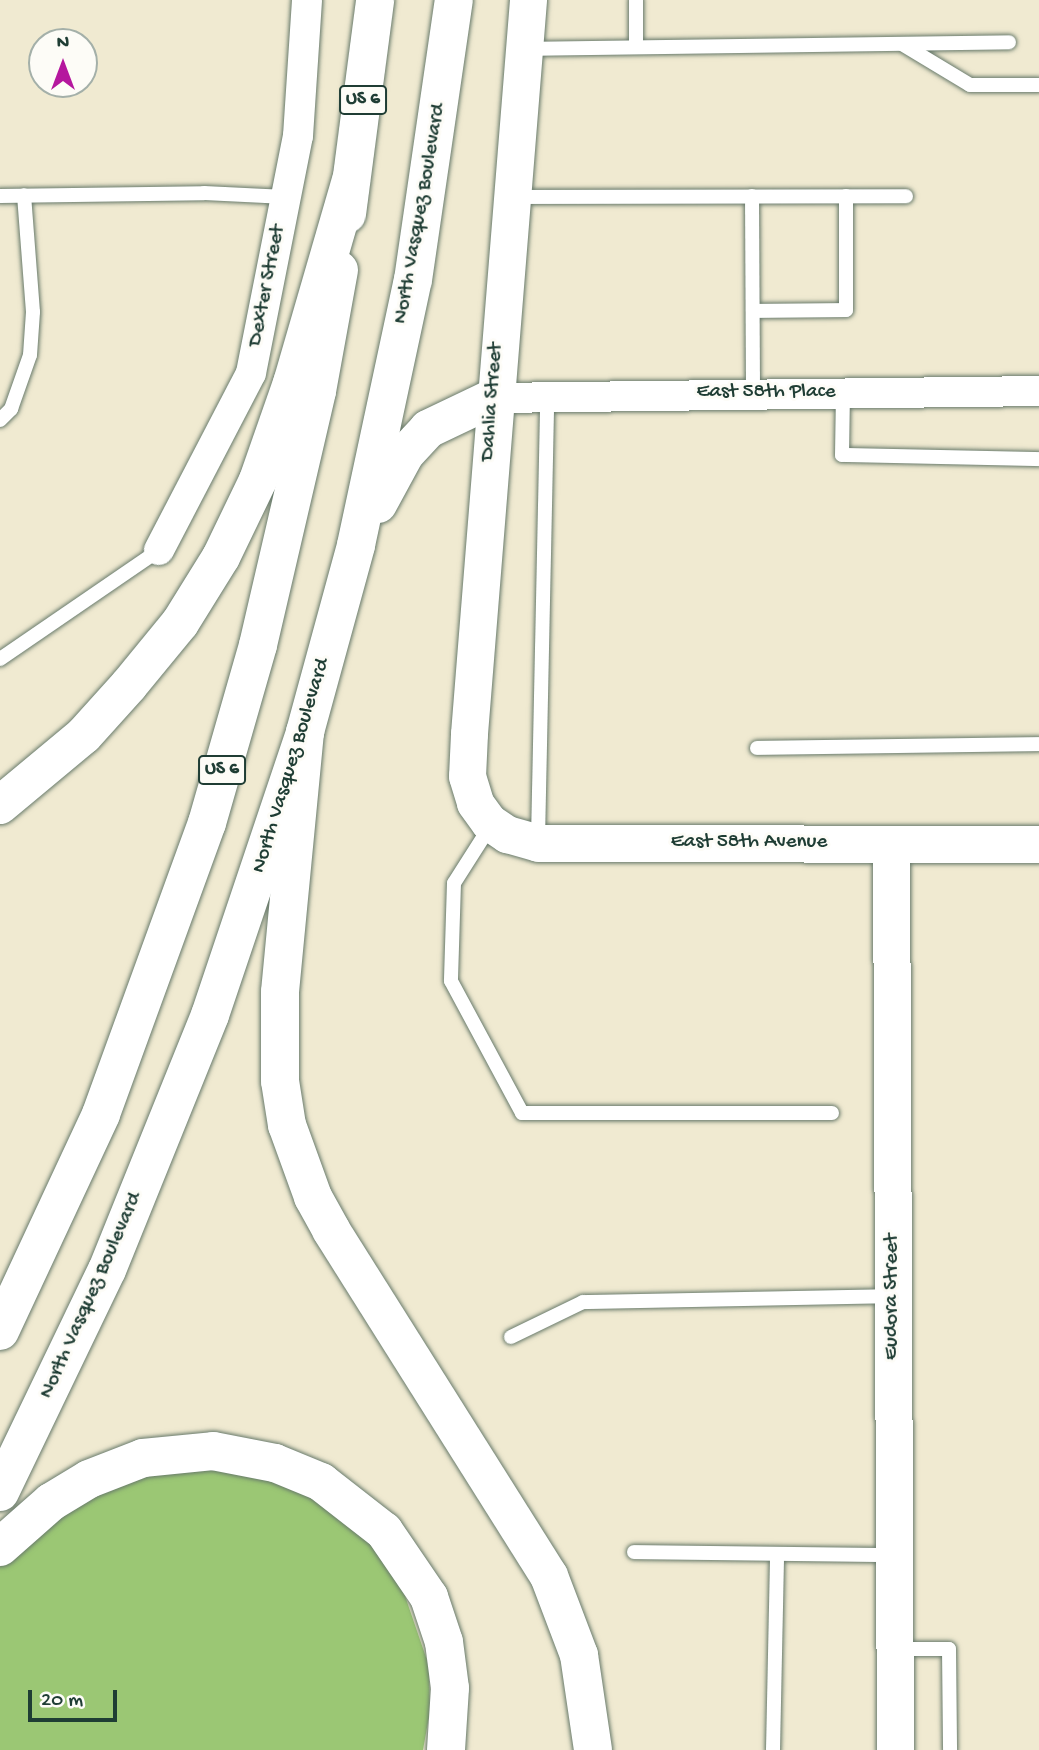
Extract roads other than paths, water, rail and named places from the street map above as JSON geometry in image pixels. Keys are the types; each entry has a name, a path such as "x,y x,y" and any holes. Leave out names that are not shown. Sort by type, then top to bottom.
{"highway":[{"name":"US 6","path":"0,1331 101,1114 207,823 258,645 317,391 351,180 375,0"},
{"name":"North Vasquez Boulevard","path":"0,1492 107,1270 205,1028 305,732 348,577 412,281 454,0"},
{"path":"0,805 84,735 129,685 180,623 222,557 258,480 292,383 351,180"},
{"path":"348,577 383,494 410,447 428,429 453,413 493,398"},
{"path":"305,732 280,992 280,1081 287,1125 313,1197 331,1230 549,1576 579,1655 593,1750"},
{"path":"0,1547 51,1502 89,1479 143,1458 214,1451 275,1463 321,1482 384,1531 429,1597 444,1642 450,1688 446,1750"}],"street":[{"name":"Dexter Street","path":"159,550 251,373 298,136 307,0"},
{"name":"Dahlia Street","path":"483,813 467,776 468,745 493,398 528,0"},
{"name":"East 58th Place","path":"493,398 547,394 1039,391"},
{"name":"East 58th Avenue","path":"483,813 508,834 538,843 1039,844"},
{"name":"Eudora Street","path":"891,844 895,1750"}],"lane":[{"path":"636,0 636,47"},
{"path":"524,49 1009,42"},
{"path":"901,44 970,85 1039,85"},
{"path":"0,420 11,409 30,355 33,312 24,195"},
{"path":"0,196 286,197"},
{"path":"752,196 753,393"},
{"path":"753,311 846,310 846,196"},
{"path":"510,197 906,196"},
{"path":"843,392 842,456 1039,459"},
{"path":"538,843 547,394"},
{"path":"0,659 159,550"},
{"path":"757,748 1039,744"},
{"path":"483,813 454,883 451,981 522,1112 832,1113"},
{"path":"511,1336 583,1302 893,1296"},
{"path":"634,1552 894,1555"},
{"path":"773,1750 777,1553"},
{"path":"894,1649 949,1649 950,1750"}]}
